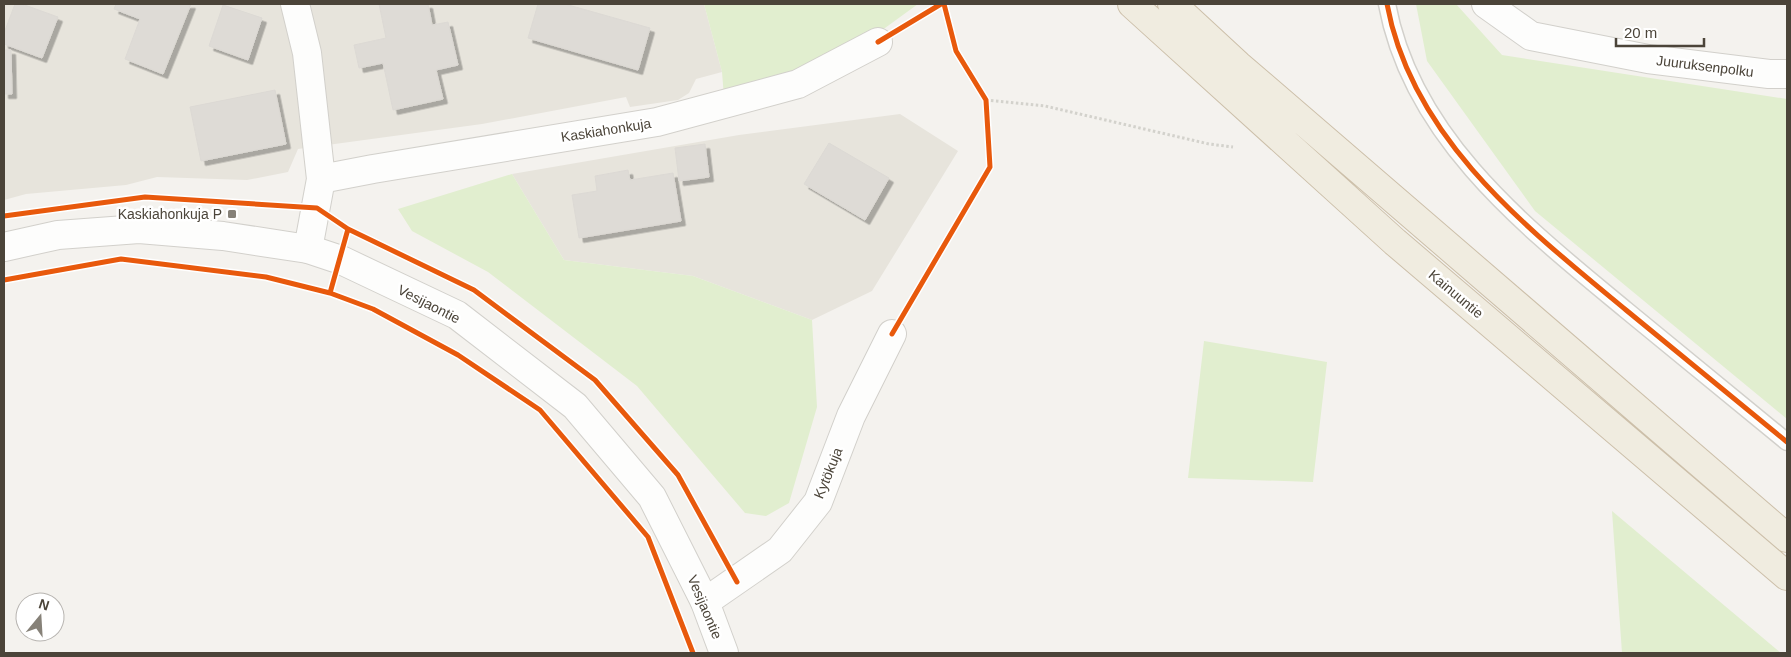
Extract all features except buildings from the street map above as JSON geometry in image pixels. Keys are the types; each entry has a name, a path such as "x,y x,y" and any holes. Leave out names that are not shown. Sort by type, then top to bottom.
{"highway":[{"name":"Kainuuntie","path":"1132,4 1394,242 1787,576"},
{"path":"1172,4 1238,65 1787,538"}],"street":[{"path":"295,4 307,53 322,179 308,249"},
{"name":"Juuruksenpolku","path":"1486,4 1531,36 1648,59 1769,74 1787,74"},
{"name":"Kaskiahonkuja","path":"322,179 657,122 798,84 878,42"},
{"name":"Vesijaontie","path":"4,247 58,235 139,229 223,236 308,249 341,260 457,316 575,406 652,497 705,602 724,653"},
{"name":"Kytökuja","path":"705,602 780,550 818,502 851,416 892,334"}],"lane":[{"path":"1387,4 1391,25 1416,88 1442,130 1478,178 1525,226 1787,442"}],"path":[{"path":"981,92 986,100 986,109"},
{"path":"986,100 1045,106 1233,148"}],"shaded area":[{"path":"4,4 704,4 722,72 696,79 689,93 678,100 630,107 626,97 482,124 298,149 288,172 247,180 157,177 126,185 26,194 4,200"},
{"path":"900,114 958,151 872,291 812,320 693,276 564,260 512,174 739,135"}],"green space":[{"path":"704,4 918,4 874,36 797,76 724,97 722,72"},
{"path":"1416,4 1456,4 1502,55 1787,99 1787,419 1535,211 1427,61"},
{"path":"512,174 564,260 693,276 812,320 817,407 789,503 766,516 745,513 637,386 488,272 412,231 398,209"},
{"path":"1204,341 1327,362 1313,482 1188,478"},
{"path":"1612,511 1781,653 1622,653"}],"cycle path":[{"path":"878,42 941,4"},
{"path":"892,334 990,167 986,100 956,51 944,4"},
{"path":"1387,4 1400,53 1421,97 1448,139 1479,177 1513,213 1550,247 1787,442"},
{"path":"4,216 145,197 317,208 348,229 474,290 595,380 678,475 737,582"},
{"path":"330,293 348,229"},
{"path":"4,280 121,259 266,277 330,293 373,309 458,355 540,410 648,537 693,653"}],"place":[{"name":"Kaskiahonkuja P","path":"232,214"}]}
